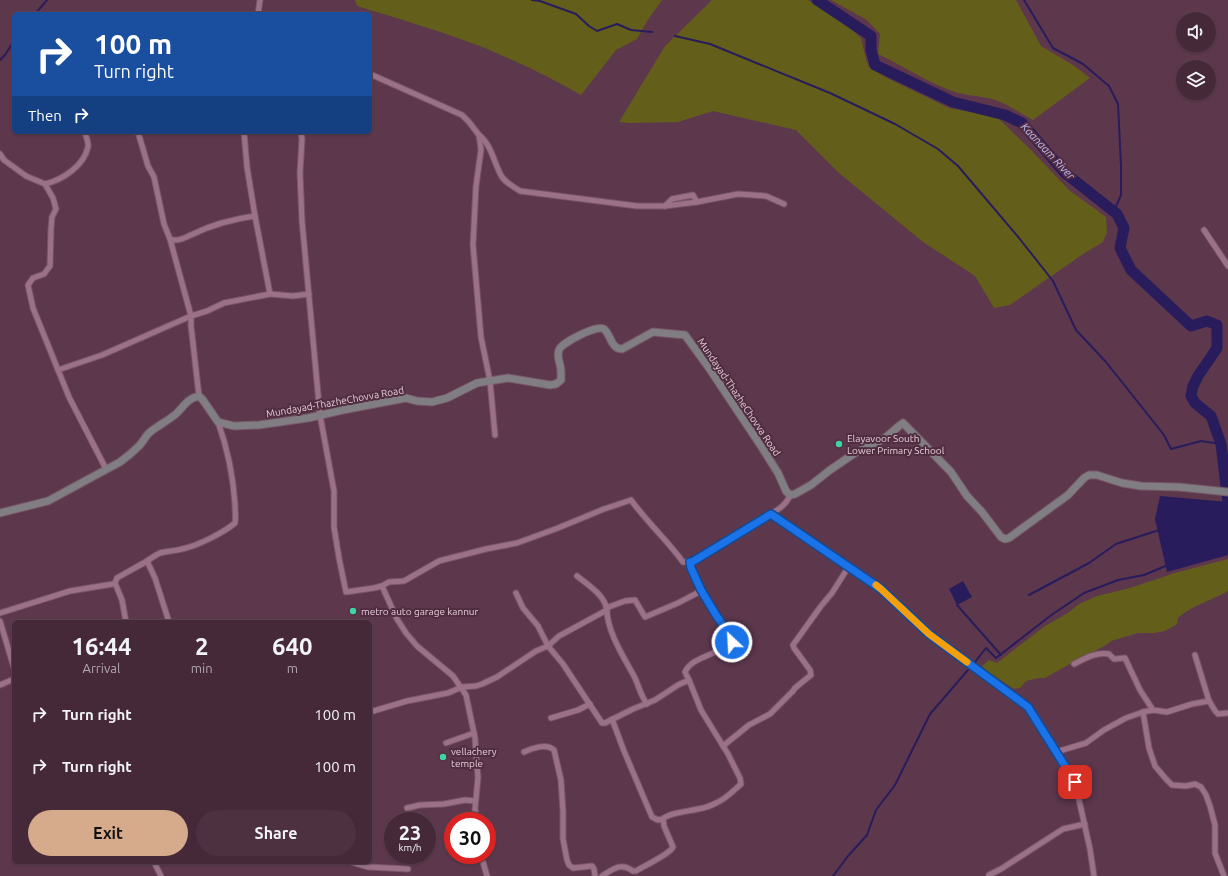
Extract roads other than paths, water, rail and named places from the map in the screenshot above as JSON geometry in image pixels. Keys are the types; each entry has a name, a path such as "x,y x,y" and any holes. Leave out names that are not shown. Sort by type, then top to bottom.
{"main road":[{"name":"Mundayad-ThazheChovva Road","path":"218,422 234,426 259,425 308,418 406,398 417,401 432,402 447,398 478,383 508,378 550,385 556,384 560,380 561,372 558,351 560,347 578,336 597,328 605,330 615,347 618,349 622,349 653,332 686,335 761,446 778,473 786,492 790,495"},
{"path":"0,513 48,501 106,469 130,454 152,430 176,414 190,399 198,396 203,400 218,422"},
{"path":"790,495 795,494 811,485 855,453 884,439 903,423 951,472 967,496 982,512 1001,537 1005,539 1009,538 1068,495 1084,478 1089,475 1097,475 1122,483 1225,492"}],"street":[{"path":"258,12 260,0"},
{"path":"372,75 462,115 486,143 503,178 520,191 637,206 665,206 697,202 738,194 766,196 784,204"},
{"path":"45,184 52,182 76,168 84,159 88,145 85,134"},
{"path":"139,134 148,166 154,177 164,224 170,240 191,316 198,396"},
{"path":"244,134 254,216 270,294"},
{"path":"301,134 301,205 320,415 334,491 336,535 346,592 382,586 389,582 404,581 439,561 517,543 631,500 683,562 692,562 779,509 788,501 790,495"},
{"path":"479,135 481,150 476,186 473,244 481,337 490,381 495,436"},
{"path":"0,154 4,160 26,176 45,184 53,198 56,209 52,217 50,266 44,274 33,278 28,285 33,308 69,397 106,469"},
{"path":"170,240 181,240 220,223 236,218 254,216"},
{"path":"1204,230 1228,266"},
{"path":"58,370 102,355 224,303 270,294 293,296 309,294"},
{"path":"126,620 122,600 115,583 117,578 148,561 153,556 195,545 235,523 236,515 233,474 227,448 218,422"},
{"path":"771,514 881,589 929,634 1028,707 1075,782 1085,824 1094,876"},
{"path":"148,561 168,620"},
{"path":"612,719 652,817 658,820 663,819 678,812 697,809 716,803 733,792 741,784 740,778 723,746 701,710 685,672 689,666 724,648 732,642 732,639 701,590 691,568 690,562"},
{"path":"723,746 749,726 774,710 795,688 811,675 810,670 793,645 832,593 849,566"},
{"path":"577,576 595,590 606,605 608,623 635,678 643,699 647,704"},
{"path":"0,613 70,591 113,584"},
{"path":"382,586 397,619 406,633 417,646 453,676 466,695 474,733 478,777 475,801 476,812"},
{"path":"372,711 408,701 476,686 497,677 536,651 548,646 559,636 607,609 625,601 635,600 646,617 678,603 701,590"},
{"path":"516,593 523,608 538,626 548,646 563,664 602,723 647,704 689,680"},
{"path":"0,621 12,661"},
{"path":"1074,664 1102,653 1109,654 1114,659 1125,658 1140,690 1153,710"},
{"path":"1195,655 1213,710 1218,714 1228,713"},
{"path":"0,686 12,680"},
{"path":"1056,752 1086,744 1104,730 1126,718 1143,712 1153,710 1167,712 1192,704 1209,701"},
{"path":"551,718 578,710 590,704"},
{"path":"1143,712 1149,748 1155,766 1172,785 1186,786 1195,784 1200,787 1206,795 1215,825 1215,853 1224,876"},
{"path":"446,742 474,733"},
{"path":"524,752 534,748 549,747 554,750 561,780 563,839 568,865 573,868 592,866 595,876"},
{"path":"407,808 465,800 475,801"},
{"path":"602,876 621,866 628,867 633,871 636,871 673,849 664,826 663,819"},
{"path":"989,875 1001,869 1063,829 1085,824"},
{"path":"155,864 161,876"},
{"path":"360,864 408,869"},
{"path":"484,864 487,876"}],"waterway":[{"path":"37,12 47,0"},
{"path":"532,0 540,1 576,14 597,31 617,24 631,30 652,32"},
{"name":"Kaanaam River","path":"817,0 871,36 871,50 875,65 953,102 1005,115 1022,123 1065,173 1117,214 1124,228 1120,248 1131,270 1191,326 1207,321 1217,325 1217,348 1198,376 1193,386 1191,396 1195,403 1211,416 1221,444 1228,502"},
{"path":"1024,0 1053,48 1083,64 1109,86 1118,104 1121,195 1114,211"},
{"path":"675,36 710,44 830,93 895,124 938,149 958,166 1053,281 1076,330 1106,362 1164,435 1171,449 1201,441 1221,444"},
{"path":"0,60 12,44"},
{"path":"1029,595 1089,563 1116,544 1159,530"},
{"path":"975,662 986,648 996,658 1050,616 1084,593 1118,580 1144,575 1168,565"},
{"path":"957,605 1001,655"},
{"path":"833,876 848,856 867,835 876,810 895,785 930,714 968,670"}],"place":[{"name":"Elayavoor South Lower Primary School","path":"839,444"},
{"name":"metro auto garage kannur","path":"353,611"},
{"name":"vellachery temple","path":"443,757"}]}
